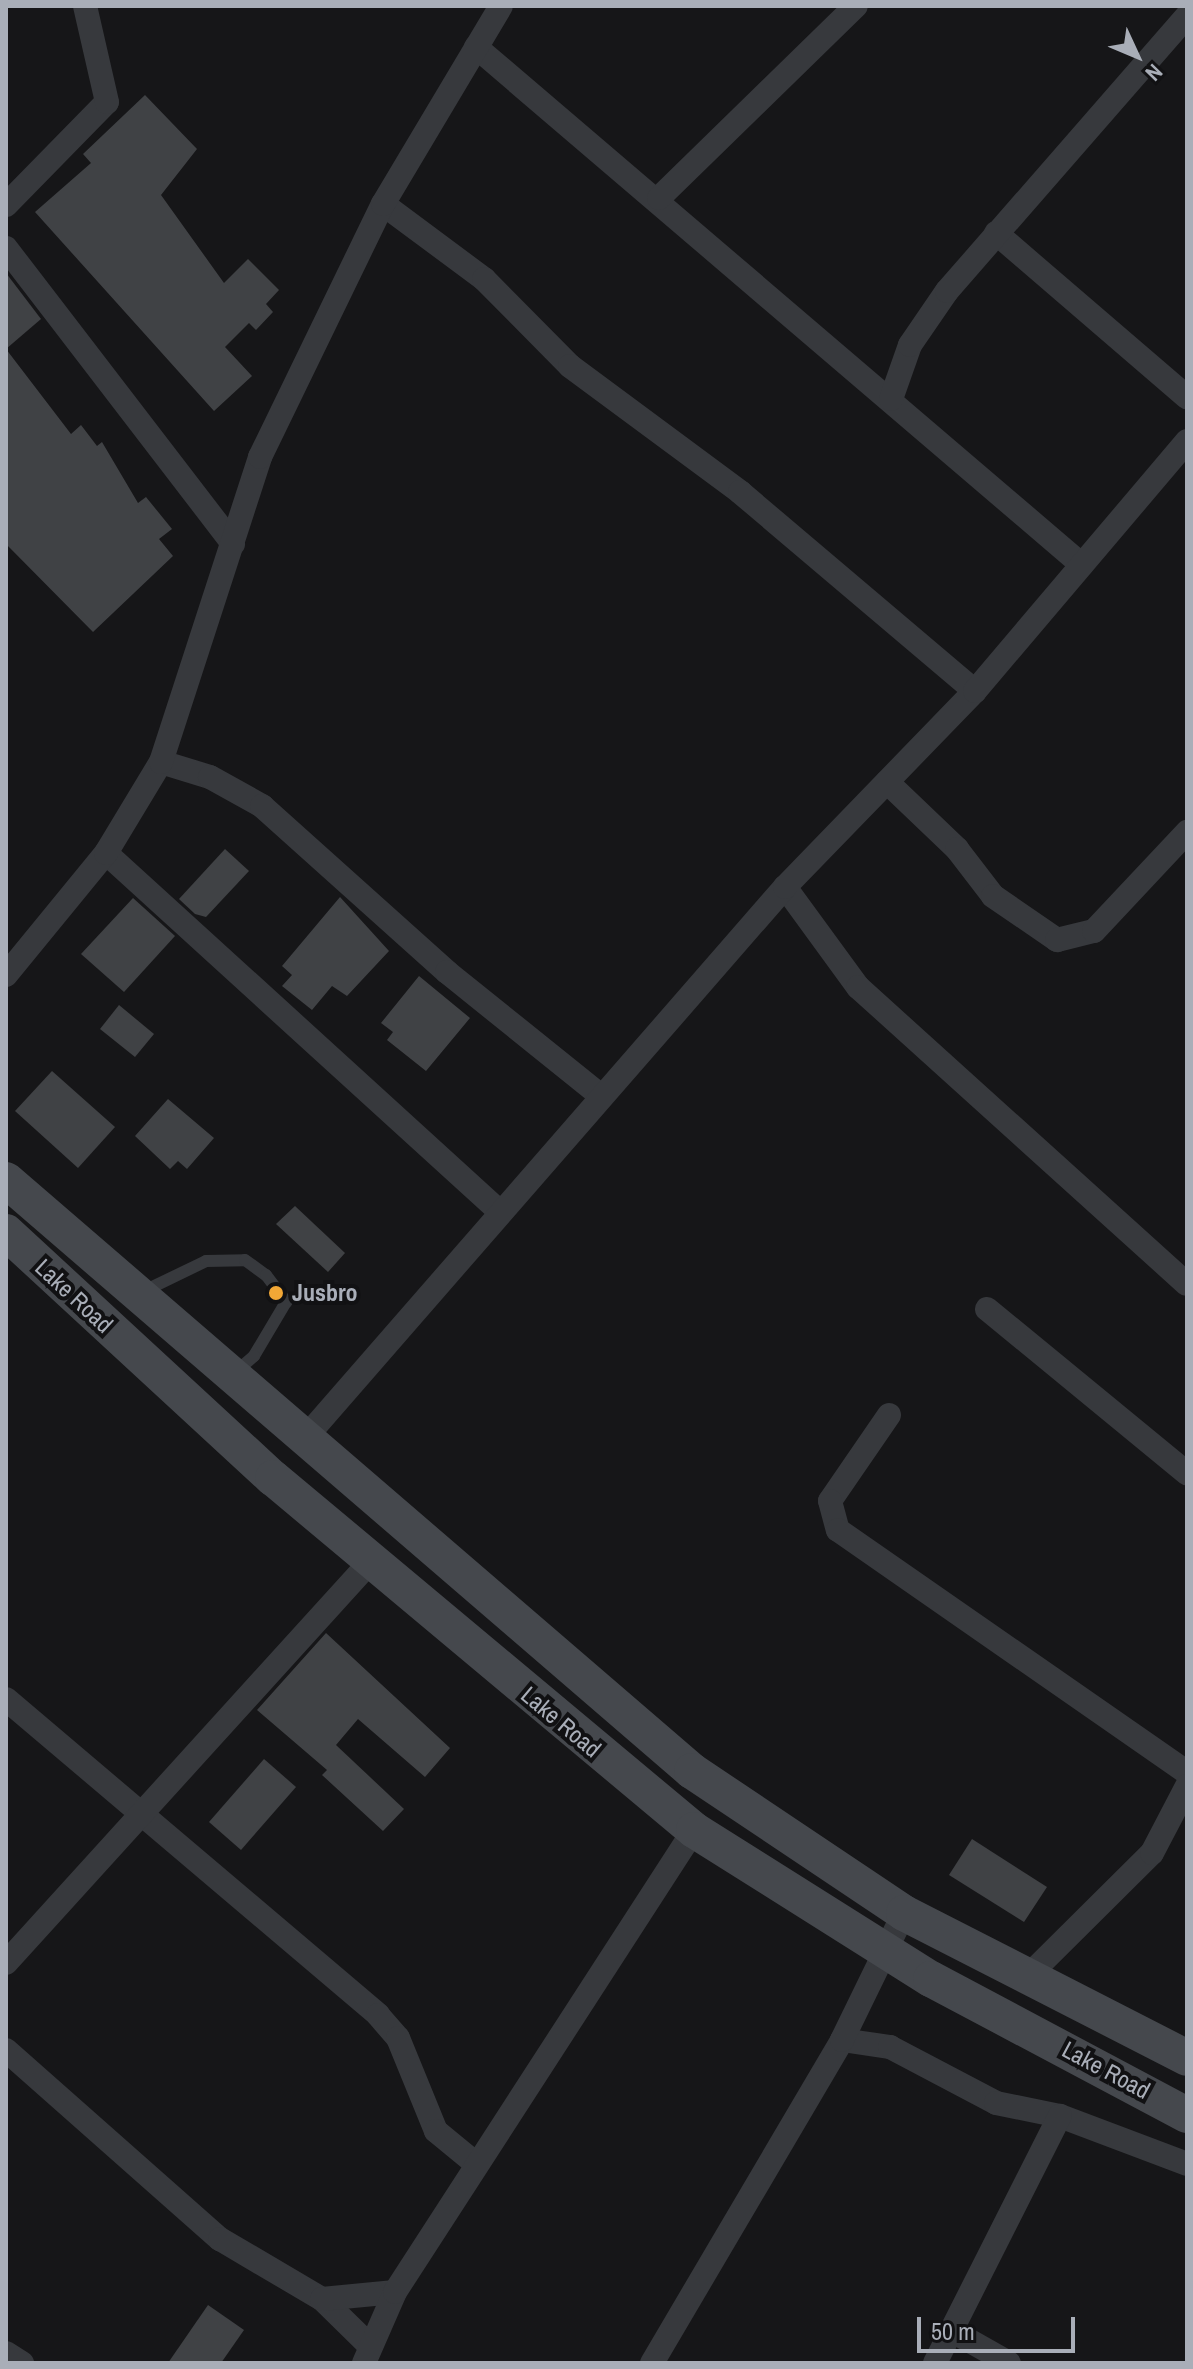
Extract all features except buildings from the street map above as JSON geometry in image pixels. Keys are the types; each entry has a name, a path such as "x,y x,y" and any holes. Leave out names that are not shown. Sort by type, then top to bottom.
{"main road":[{"name":"Lake Road","path":"6,1180 136,1296 692,1771 904,1913 1187,2058"},
{"name":"Lake Road","path":"6,1232 371,1561 694,1830 883,1951 1187,2115"}],"street":[{"path":"6,205 107,102 85,6"},
{"path":"6,975 106,853 161,762 260,457 383,204 501,6"},
{"path":"659,198 856,6"},
{"path":"891,399 910,345 996,233 1187,16"},
{"path":"476,47 659,198 1082,565"},
{"path":"383,204 484,279 570,366 740,492 975,691"},
{"path":"996,233 1187,397"},
{"path":"6,248 233,544"},
{"path":"305,1438 499,1211 785,887 975,691 1187,441"},
{"path":"161,762 262,806 447,972 601,1096"},
{"path":"887,782 957,849 993,896 1057,940 1094,931 1187,832"},
{"path":"106,853 499,1211"},
{"path":"785,887 833,958 880,1009 1187,1284"},
{"path":"987,1309 1187,1473"},
{"path":"889,1415 830,1501 838,1530 1187,1773"},
{"path":"6,1963 371,1561"},
{"path":"6,1699 378,2015 398,2038 436,2131 476,2164"},
{"path":"1026,1978 1152,1853 1187,1786"},
{"path":"6,2050 220,2239 322,2299 367,2355 395,2292 694,1830"},
{"path":"652,2363 842,2040 904,1913"},
{"path":"842,2040 890,2047 996,2103 1060,2116 1187,2164"},
{"path":"935,2363 954,2332 1060,2116"},
{"path":"322,2299 395,2292"},
{"path":"954,2332 1009,2363"},
{"path":"6,2353 22,2363"}],"lane":[{"path":"136,1296 206,1261 245,1260 266,1275 286,1302 254,1356 230,1376"}],"place":[{"name":"Jusbro","path":"276,1293"}]}
